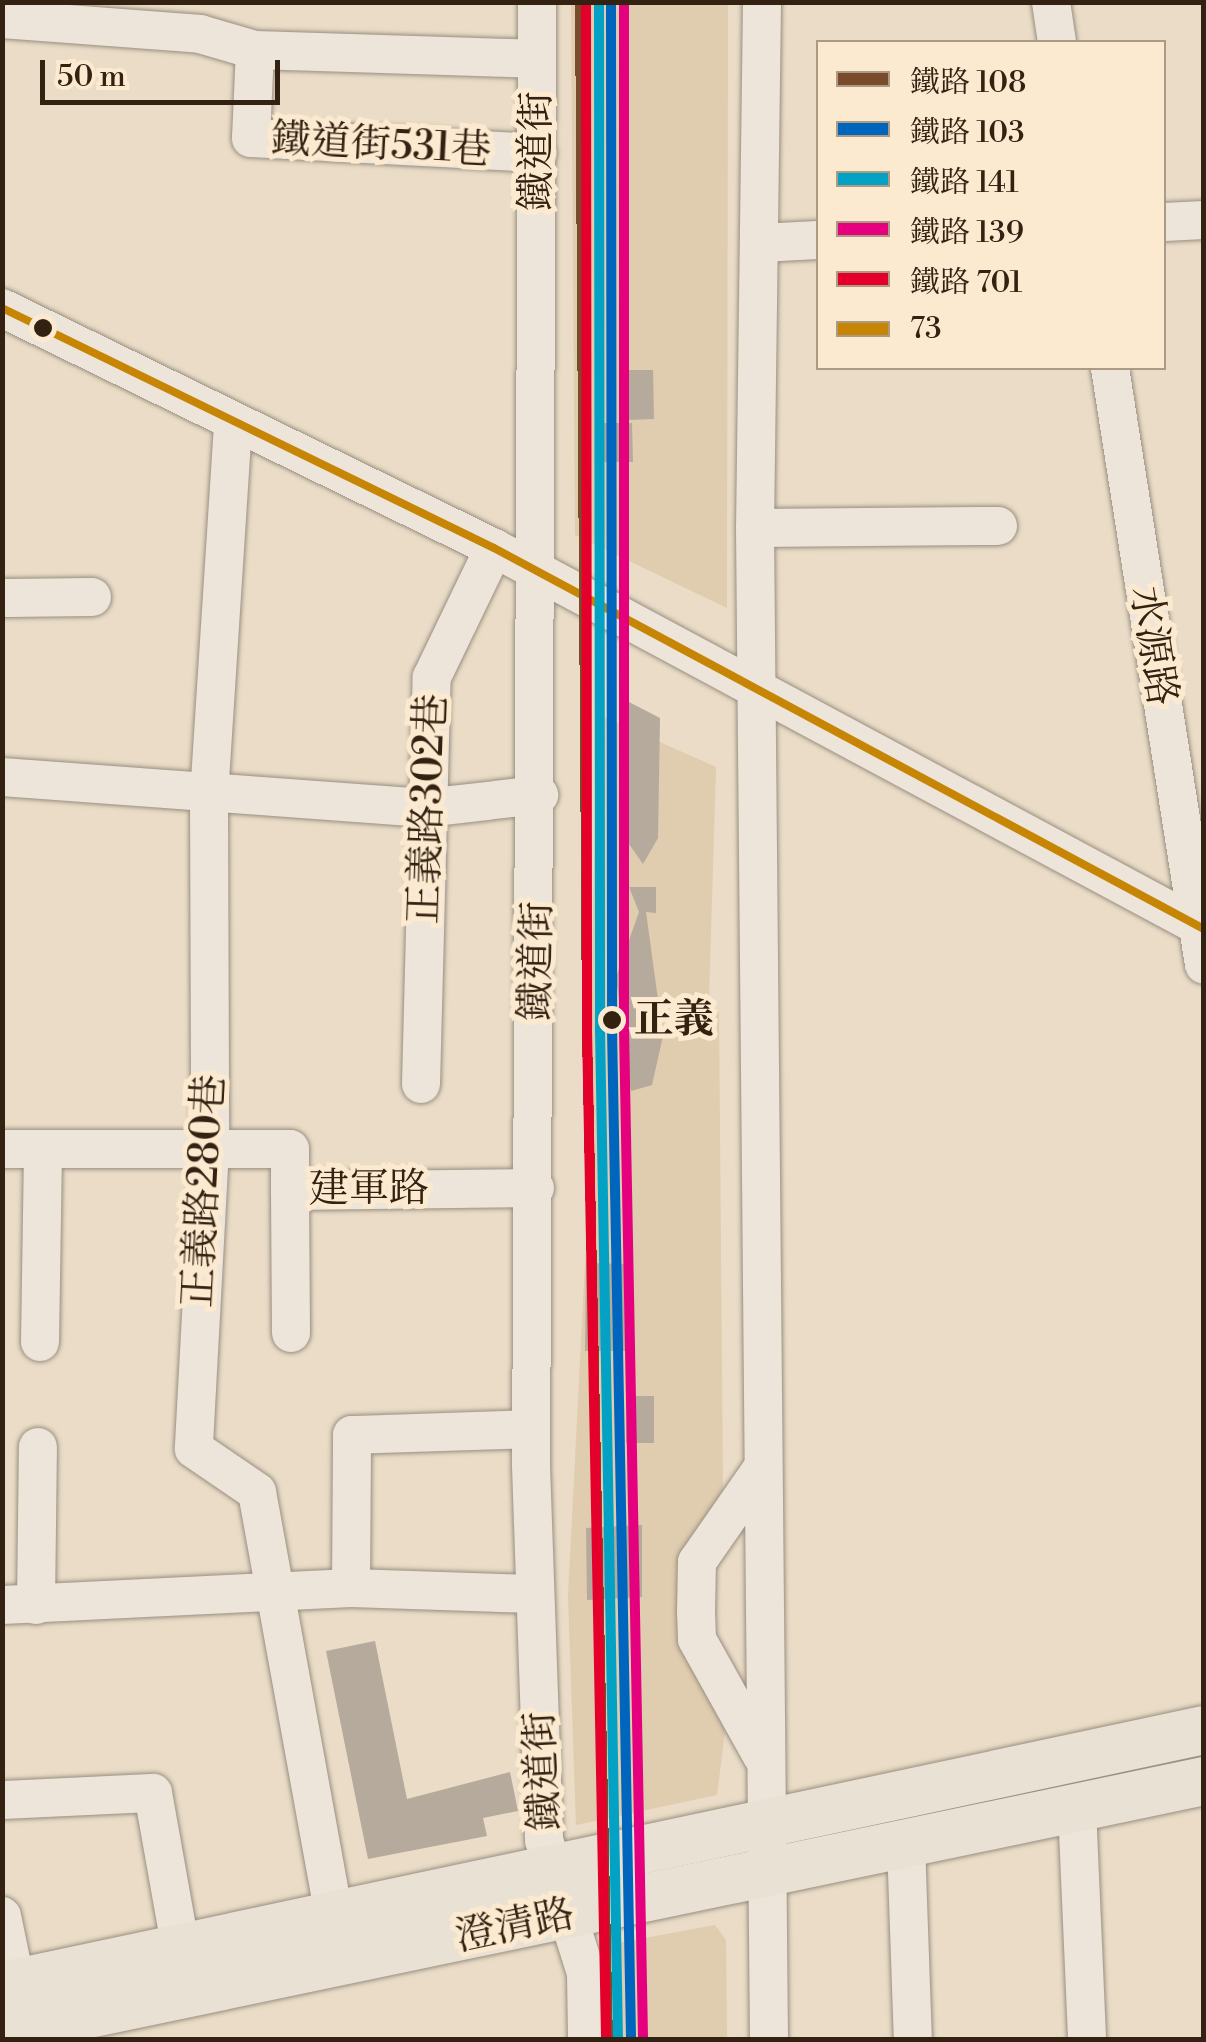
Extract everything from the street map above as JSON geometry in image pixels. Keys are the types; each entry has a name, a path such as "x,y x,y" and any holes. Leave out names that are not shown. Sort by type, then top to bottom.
{"main road":[{"name":"澄清路","path":"2,2032 75,2028 561,1895 767,1850 1204,1730"},
{"name":"澄清路","path":"767,1850 906,1843 1204,1781"},
{"name":"澄清路","path":"7,1986 334,1917 561,1895"},
{"name":"澄清路","path":"7,1986 561,1895"}],"street":[{"name":"鐵道街","path":"537,2 539,795 531,1429 535,1594 544,1840 586,1974 587,2040"},
{"path":"762,2 755,528 768,2040"},
{"path":"1050,2 1057,40"},
{"path":"2,19 202,18 254,50 538,59"},
{"name":"鐵道街531巷","path":"254,50 251,138 538,153"},
{"path":"1166,222 1204,220"},
{"path":"760,243 816,240"},
{"path":"2,308 233,426 494,548 758,696 1200,927"},
{"name":"水源路","path":"1110,370 1204,965"},
{"name":"正義路280巷","path":"233,426 208,797 210,1149 194,1449 257,1492 270,1595 334,1917"},
{"path":"755,528 998,526"},
{"name":"正義路302巷","path":"421,1084 424,808 432,677 494,548"},
{"path":"2,598 92,597"},
{"path":"2,777 208,797 424,808 539,795"},
{"name":"建軍路","path":"2,1149 290,1149 290,1190 535,1188"},
{"path":"40,1342 43,1149"},
{"path":"290,1190 291,1333"},
{"path":"351,1588 352,1435 531,1429"},
{"path":"38,1447 19,1605 351,1588 535,1594"},
{"path":"763,1467 697,1562 696,1626 764,1760"},
{"path":"2,1800 153,1792 181,1950"},
{"path":"1077,1808 1088,2040"},
{"path":"906,1843 913,2040"},
{"path":"2,1916 7,1986"}],"shaded area":[{"path":"571,3 728,3 727,608 575,535"},
{"path":"597,714 716,767 709,998 719,1013 723,1492 689,1648 725,1732 717,1795 576,1825 568,1596 587,1224"},
{"path":"715,1925 726,1940 727,2039 604,2039 603,1956 618,1943"}],"building":[{"path":"627,370 653,370 654,419 628,420"},
{"path":"597,423 632,423 633,462 598,462"},
{"path":"627,701 660,718 658,838 643,864 624,837"},
{"path":"629,887 656,887 656,913 646,912 663,1036 652,1085 631,1091 616,977 639,912"},
{"path":"586,1263 626,1264 626,1351 585,1351"},
{"path":"627,1396 654,1396 654,1443 626,1443"},
{"path":"642,1525 642,1597 587,1600 586,1528"},
{"path":"375,1641 407,1799 510,1772 518,1811 483,1818 487,1836 368,1859 326,1651"}],"rail line":[{"name":"108","path":"580,2 587,1032 608,2040"},
{"name":"701","path":"586,2 587,1029 606,2040"},
{"name":"141","path":"599,2 600,1029 618,2040"},
{"name":"103","path":"611,2 612,1029 631,2040"},
{"name":"139","path":"624,2 624,1029 643,2040"}],"transit line":[{"name":"73","path":"2,308 494,548 1204,929"}],"place":[{"name":"正義","path":"612,1020"}]}
